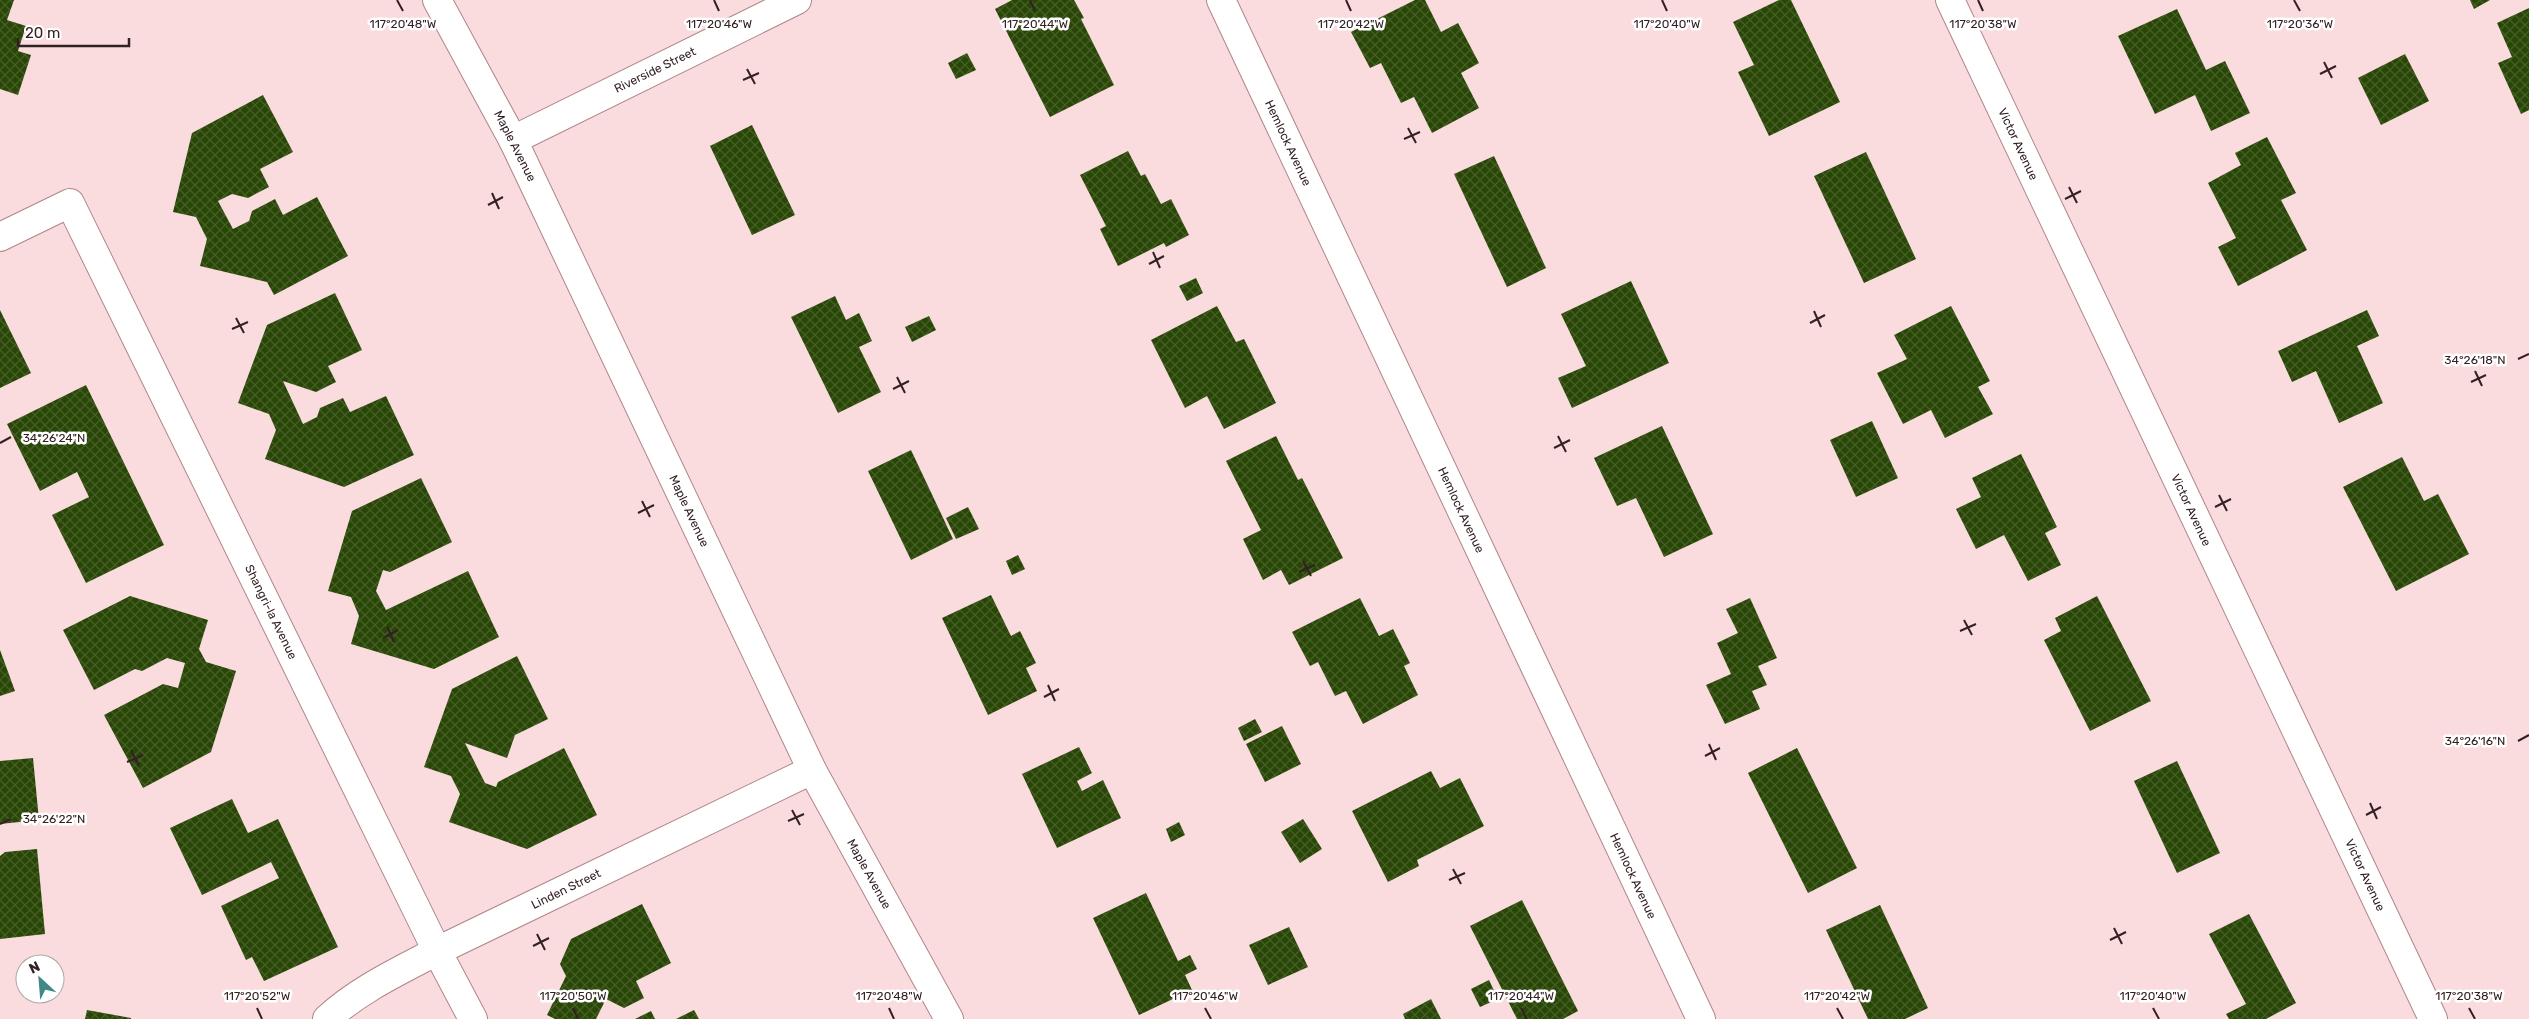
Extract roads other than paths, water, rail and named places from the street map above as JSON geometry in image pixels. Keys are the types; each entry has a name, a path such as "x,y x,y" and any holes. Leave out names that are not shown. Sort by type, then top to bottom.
{"street":[{"name":"Maple Avenue","path":"437,0 513,140 812,770 949,1019"},
{"name":"Riverside Street","path":"513,140 797,0"},
{"name":"Hemlock Avenue","path":"1221,0 1701,1019"},
{"name":"Victor Avenue","path":"1950,0 2433,1019"},
{"name":"Shangri-la Avenue","path":"0,237 70,203 437,951 473,1019"},
{"name":"Linden Street","path":"327,1019 336,1010 385,978 437,951 812,770"}]}
